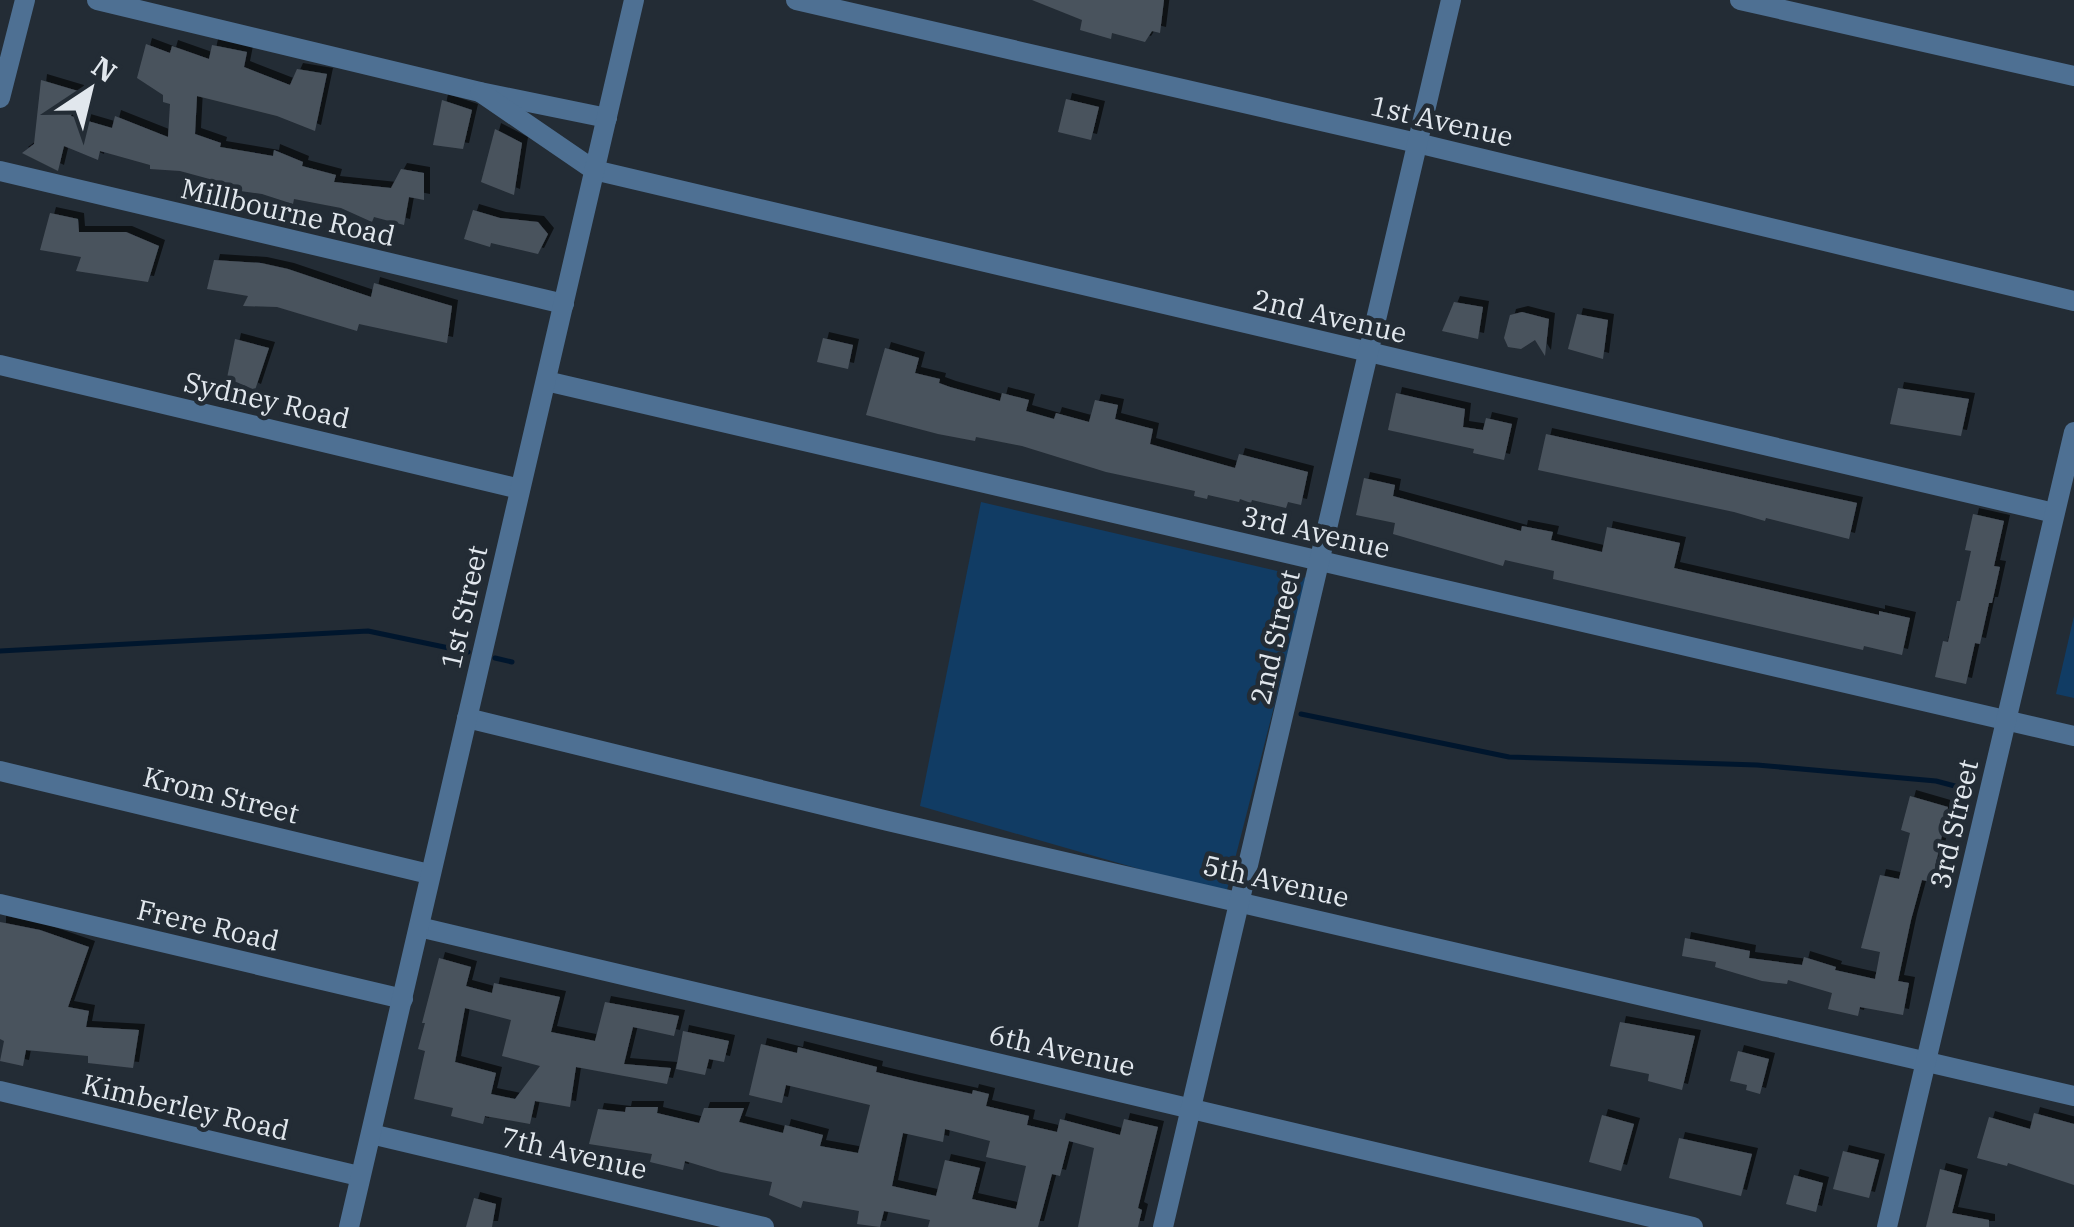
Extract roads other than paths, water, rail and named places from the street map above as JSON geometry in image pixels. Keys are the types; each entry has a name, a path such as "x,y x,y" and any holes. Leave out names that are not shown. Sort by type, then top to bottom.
{"street":[{"path":"0,98 24,0"},
{"path":"96,0 480,92 607,118"},
{"name":"1st Street","path":"348,1227 634,0"},
{"name":"1st Avenue","path":"796,0 2074,301"},
{"name":"2nd Street","path":"1163,1227 1452,0"},
{"path":"1740,0 2074,76"},
{"path":"480,92 594,170"},
{"name":"2nd Avenue","path":"594,170 2054,513"},
{"name":"Millbourne Road","path":"0,171 564,304"},
{"name":"Sydney Road","path":"0,365 520,489"},
{"name":"3rd Avenue","path":"546,381 2074,736"},
{"name":"3rd Street","path":"1887,1227 2074,432"},
{"name":"5th Avenue","path":"466,718 888,821 2074,1096"},
{"name":"Krom Street","path":"0,770 430,874"},
{"name":"Frere Road","path":"0,904 403,999"},
{"name":"6th Avenue","path":"419,927 1693,1227"},
{"name":"Kimberley Road","path":"0,1090 360,1176"},
{"name":"7th Avenue","path":"371,1134 764,1227"}],"waterway":[{"path":"0,651 368,631 468,652"},
{"path":"495,658 512,662"},
{"path":"1301,714 1509,757 1757,765 1936,781 1970,790"}]}
